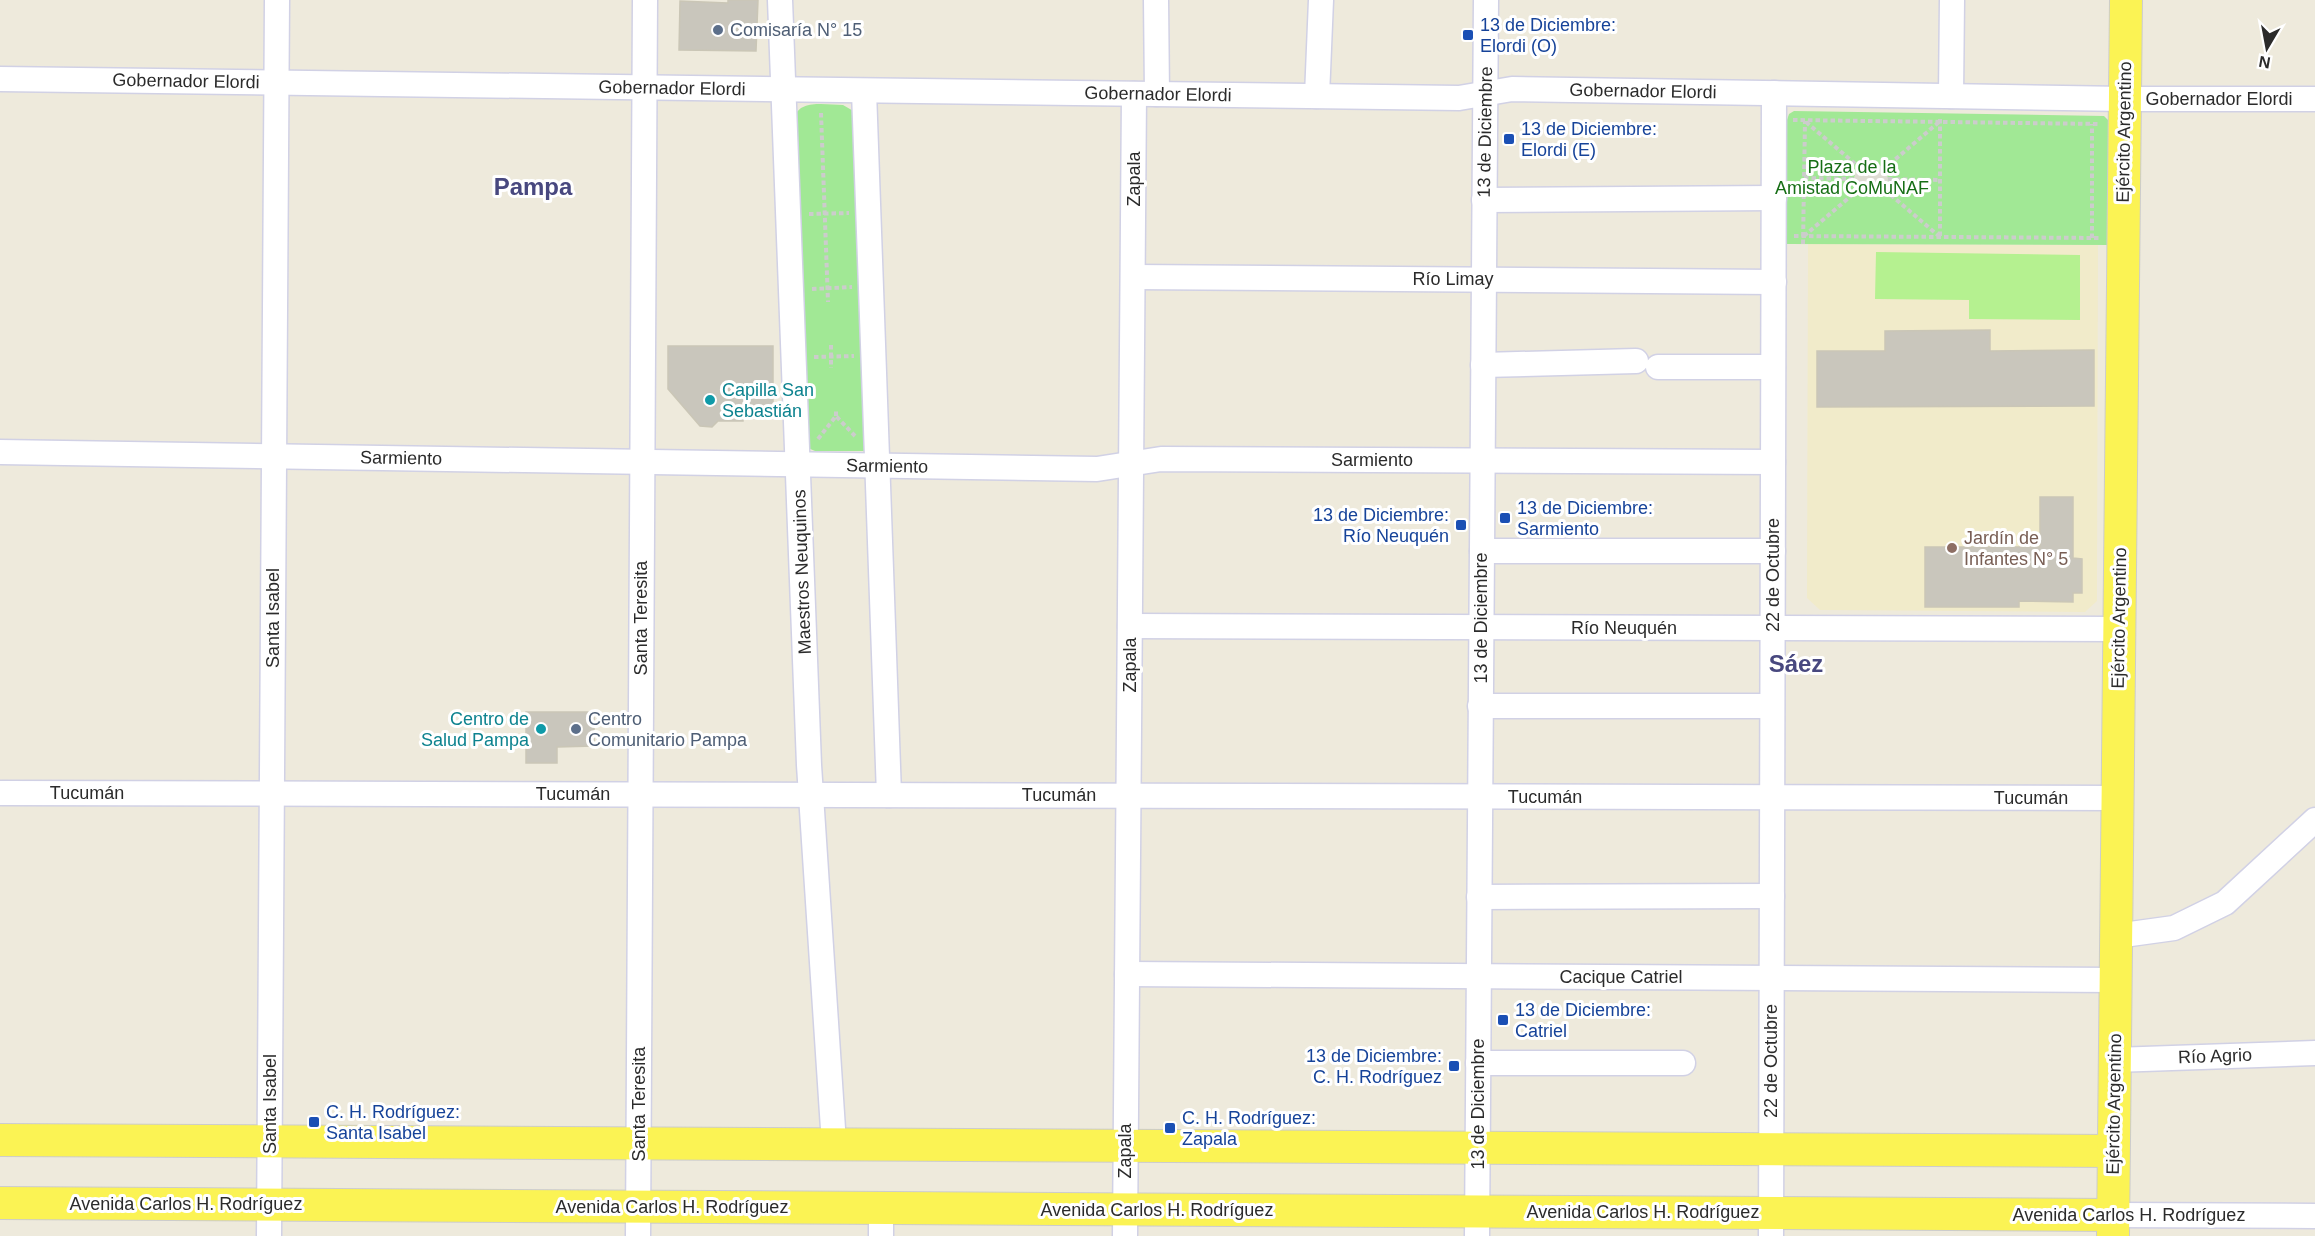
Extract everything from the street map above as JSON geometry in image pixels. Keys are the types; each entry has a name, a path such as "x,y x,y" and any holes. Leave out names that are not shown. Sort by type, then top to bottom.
{"main road":[{"name":"Ejército Argentino","path":"2113,1226 2126,0"},
{"path":"0,1140 2113,1151"},
{"name":"Avenida Carlos H. Rodríguez","path":"0,1203 270,1204 638,1221 2113,1226"}],"street":[{"name":"Santa Isabel","path":"269,1236 276,0"},
{"name":"Santa Teresita","path":"638,1221 645,0"},
{"name":"Maestros Neuquinos","path":"780,0 805,455 811,795 834,1144"},
{"name":"Zapala","path":"1125,1223 1133,276 1146,94 1156,0"},
{"path":"1317,96 1321,0"},
{"name":"13 de Diciembre","path":"1477,1224 1486,0"},
{"path":"1945,104 1952,0"},
{"name":"Gobernador Elordi","path":"0,79 1464,98 1512,89 1774,93 1945,104 2125,99 2315,99"},
{"path":"864,91 889,795"},
{"name":"22 de Octubre","path":"1771,1225 1774,93"},
{"path":"1484,200 1774,198"},
{"name":"Río Limay","path":"1133,276 1774,282"},
{"path":"1483,365 1647,364 1773,367"},
{"name":"Sarmiento","path":"0,452 642,462 805,455 877,466 1104,469 1161,459 1773,462"},
{"path":"1482,550 1773,551"},
{"name":"Río Neuquén","path":"1130,626 2119,629"},
{"path":"1480,706 1772,706"},
{"name":"Tucumán","path":"0,793 2117,798"},
{"path":"2116,936 2174,928 2224,903 2315,820"},
{"path":"1479,897 1772,897"},
{"name":"Cacique Catriel","path":"1127,974 2115,980"},
{"name":"Río Agrio","path":"2114,1060 2315,1053"},
{"path":"1478,1063 1683,1063"},
{"name":"Avenida Carlos H. Rodríguez","path":"2113,1226 2315,1216"}],"path":[{"path":"1940,237 1940,122 1945,104"},
{"path":"1803,244 1805,111"},
{"path":"821,112 828,302"},
{"path":"814,113 832,112"},
{"path":"1787,120 2104,124"},
{"path":"1805,121 1860,168"},
{"path":"1884,169 1940,122"},
{"path":"2092,124 2092,238"},
{"path":"1804,178 1855,179"},
{"path":"1888,179 1940,180"},
{"path":"1803,236 1858,190"},
{"path":"1885,190 1940,237"},
{"path":"802,214 856,212"},
{"path":"1774,236 2105,238"},
{"path":"805,289 859,287"},
{"path":"831,345 831,368"},
{"path":"807,357 862,356"},
{"path":"805,455 836,417 836,410"},
{"path":"836,417 857,439"}],"shaded area":[{"path":"1871,163 1883,168 1888,180 1883,192 1871,197 1859,192 1854,180 1859,168"},
{"path":"1808,244 2098,245 2097,601 2085,612 1820,610 1807,598"}],"green space":[{"path":"808,105 843,105 855,112 866,451 815,451 808,448 795,117 798,111"},
{"name":"Plaza de la Amistad CoMuNAF","path":"1794,111 2104,116 2109,121 2112,245 1786,244 1787,120 1789,114"},
{"path":"1876,252 2080,255 2080,320 1969,319 1969,300 1875,299"}],"building":[{"name":"Comisaría N° 15","path":"728,0 758,0 756,51 679,50 680,1 728,3"},
{"path":"1990,330 1990,351 2094,350 2094,406 1817,407 1817,351 1885,351 1885,331"},
{"path":"668,346 773,346 773,406 743,406 743,421 718,421 712,427 700,426 668,389"},
{"path":"2040,497 2073,497 2073,558 2082,559 2082,593 2073,593 2073,602 2019,601 2019,607 1925,607 1925,547 2040,547"},
{"path":"526,712 594,712 594,746 557,747 557,763 526,763"}],"place":[{"name":"Comisaría N° 15","path":"718,30"},
{"name":"13 de Diciembre: Elordi (O)","path":"1468,35"},
{"name":"13 de Diciembre: Elordi (E)","path":"1509,139"},
{"name":"Capilla San Sebastián","path":"710,400"},
{"name":"13 de Diciembre: Sarmiento","path":"1505,518"},
{"name":"13 de Diciembre: Río Neuquén","path":"1461,525"},
{"name":"Jardín de Infantes N° 5","path":"1952,548"},
{"name":"Centro de Salud Pampa","path":"541,729"},
{"name":"Centro Comunitario Pampa","path":"576,729"},
{"name":"13 de Diciembre: Catriel","path":"1503,1020"},
{"name":"13 de Diciembre: C. H. Rodríguez","path":"1454,1066"},
{"name":"C. H. Rodríguez: Santa Isabel","path":"314,1122"},
{"name":"C. H. Rodríguez: Zapala","path":"1170,1128"}],"district":[{"name":"Pampa","path":"533,187"},
{"name":"Sáez","path":"1796,664"}]}
